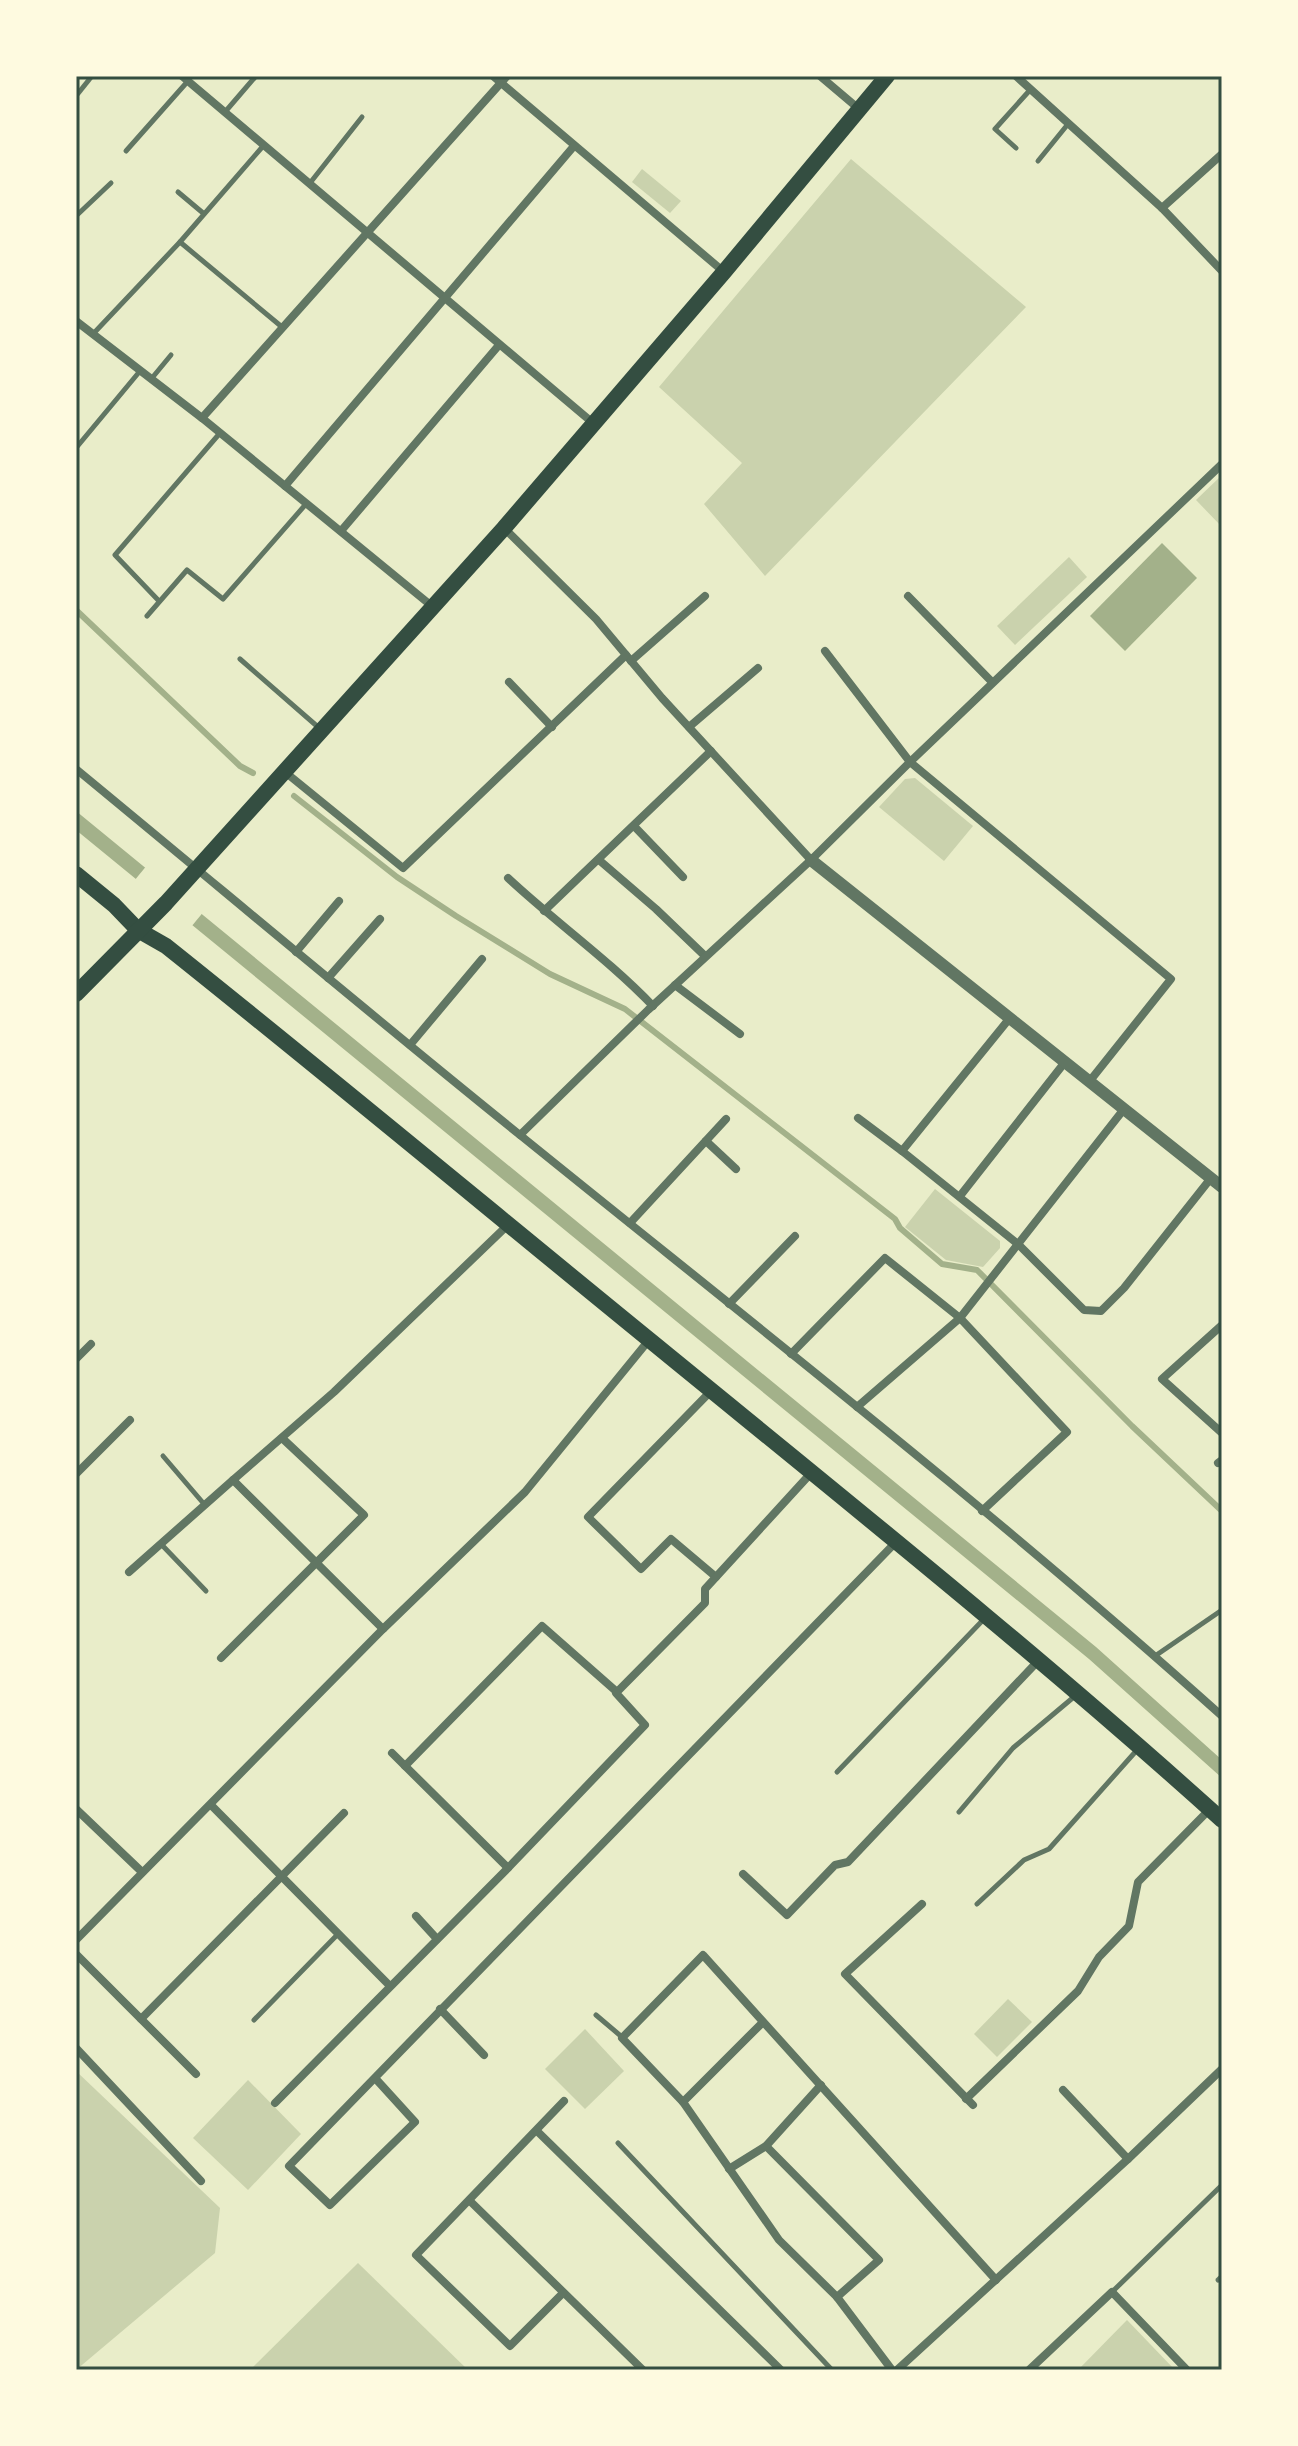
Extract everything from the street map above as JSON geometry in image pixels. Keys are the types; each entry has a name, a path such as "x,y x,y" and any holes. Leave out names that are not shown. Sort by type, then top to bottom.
{"main road":[{"path":"76,994 166,903 504,528 887,76"},
{"path":"76,874 114,905 138,930 166,946 813,1471 1079,1692 1216,1814"}],"street":[{"path":"493,76 504,79 574,146 724,272"},
{"path":"820,76 859,109"},
{"path":"1016,76 1162,208 1222,271"},
{"path":"185,78 593,423"},
{"path":"202,418 504,79"},
{"path":"285,486 574,146"},
{"path":"1162,208 1222,154"},
{"path":"76,321 202,418 433,607"},
{"path":"341,531 499,345"},
{"path":"520,1135 1222,464"},
{"path":"504,528 596,619 689,727 811,860 1222,1187"},
{"path":"285,772 403,868 552,727 705,596"},
{"path":"908,596 992,682"},
{"path":"825,651 910,762 1171,979 1089,1082"},
{"path":"689,727 758,668"},
{"path":"509,682 552,727"},
{"path":"544,911 711,751"},
{"path":"76,769 520,1135 857,1407 1155,1656 1222,1716"},
{"path":"634,826 683,877"},
{"path":"599,860 705,956"},
{"path":"508,878 622,974 650,1008"},
{"path":"296,952 339,901"},
{"path":"328,978 380,919"},
{"path":"410,1045 482,959"},
{"path":"675,985 740,1034"},
{"path":"902,1151 1009,1019"},
{"path":"960,1196 1065,1062"},
{"path":"857,1407 960,1318 1124,1109"},
{"path":"858,1118 1019,1245 1084,1310 1101,1311 1124,1288 1211,1178"},
{"path":"630,1223 726,1119"},
{"path":"706,1141 736,1169"},
{"path":"129,1572 282,1438 509,1224"},
{"path":"729,1304 795,1236"},
{"path":"791,1354 885,1258 960,1318 1067,1432 982,1511"},
{"path":"1222,1325 1162,1379 1222,1433"},
{"path":"76,1940 383,1629 525,1492 649,1340"},
{"path":"76,1359 91,1344"},
{"path":"711,1390 588,1517 641,1569 671,1539 716,1577"},
{"path":"76,1474 130,1420"},
{"path":"221,1658 364,1515 282,1438"},
{"path":"617,1692 705,1603 705,1589 813,1471"},
{"path":"233,1480 383,1629"},
{"path":"375,2078 415,2122 330,2205 289,2166 897,1541"},
{"path":"275,2103 645,1725 617,1692 542,1626 405,1766"},
{"path":"743,1874 787,1915 835,1865 848,1862 1039,1660"},
{"path":"392,1753 508,1868"},
{"path":"211,1805 389,1985"},
{"path":"76,1809 142,1872"},
{"path":"141,2019 344,1813"},
{"path":"922,1904 845,1974 969,2102 1078,1991 1099,1957 1129,1926 1138,1882 1216,1814"},
{"path":"416,1916 437,1939"},
{"path":"76,1954 196,2074"},
{"path":"996,2280 703,1955 622,2038 683,2102 779,2240 837,2297 894,2370 996,2280 1128,2159 1222,2069"},
{"path":"440,2009 484,2055"},
{"path":"683,2102 762,2023"},
{"path":"76,2048 201,2181"},
{"path":"729,2169 766,2146 821,2085"},
{"path":"1063,2090 1128,2159"},
{"path":"563,2293 510,2346 416,2255 564,2101"},
{"path":"537,2131 781,2370"},
{"path":"766,2146 879,2260 837,2297"},
{"path":"470,2201 643,2370"},
{"path":"1029,2370 1112,2292 1187,2370"}],"lane":[{"path":"76,96 92,76"},
{"path":"225,112 256,76"},
{"path":"126,151 185,78"},
{"path":"1016,148 995,129 1030,90"},
{"path":"310,183 362,117"},
{"path":"1038,161 1068,124"},
{"path":"93,334 180,242 264,145"},
{"path":"76,216 111,183"},
{"path":"178,192 203,213"},
{"path":"180,242 282,327"},
{"path":"152,378 171,355"},
{"path":"76,448 140,370"},
{"path":"159,601 115,555 220,433"},
{"path":"147,616 187,570 223,599 306,504"},
{"path":"240,659 321,731"},
{"path":"163,1456 204,1504"},
{"path":"160,1544 206,1591"},
{"path":"1155,1656 1222,1610"},
{"path":"837,1772 987,1616"},
{"path":"959,1812 1013,1748 1079,1692"},
{"path":"977,1904 1024,1860 1049,1849 1140,1747"},
{"path":"254,2020 339,1934"},
{"path":"596,2015 622,2038"},
{"path":"618,2143 832,2370"},
{"path":"1112,2292 1222,2185"}],"shaded area":[{"path":"851,159 1026,307 765,576 704,504 742,463 659,387"},
{"path":"642,169 681,201 670,213 632,182"},
{"path":"1222,475 1222,527 1196,500"},
{"path":"1162,543 1197,578 1125,651 1090,616"},
{"path":"1069,557 1087,577 1015,645 997,626"},
{"path":"915,778 973,826 944,861 879,807 905,779"},
{"path":"76,811 1096,1647 1222,1760 1222,1778 1089,1659 76,830"},
{"path":"935,1189 1000,1241 1000,1248 983,1267 946,1260 905,1227"},
{"path":"1008,1999 1032,2022 997,2057 974,2034"},
{"path":"585,2029 624,2071 585,2109 545,2069"},
{"path":"76,2071 220,2208 215,2253 76,2370"},
{"path":"248,2080 301,2134 248,2190 193,2138"},
{"path":"358,2263 468,2370 250,2370"},
{"path":"1127,2320 1175,2370 1078,2370"}],"pier":[{"path":"148,864 205,910 191,927 134,881"}],"waterway":[{"path":"76,610 240,766 253,773"},
{"path":"294,796 397,877 456,916 550,974 625,1009 895,1219 900,1228 942,1264 977,1270 1132,1426 1222,1511"}]}
